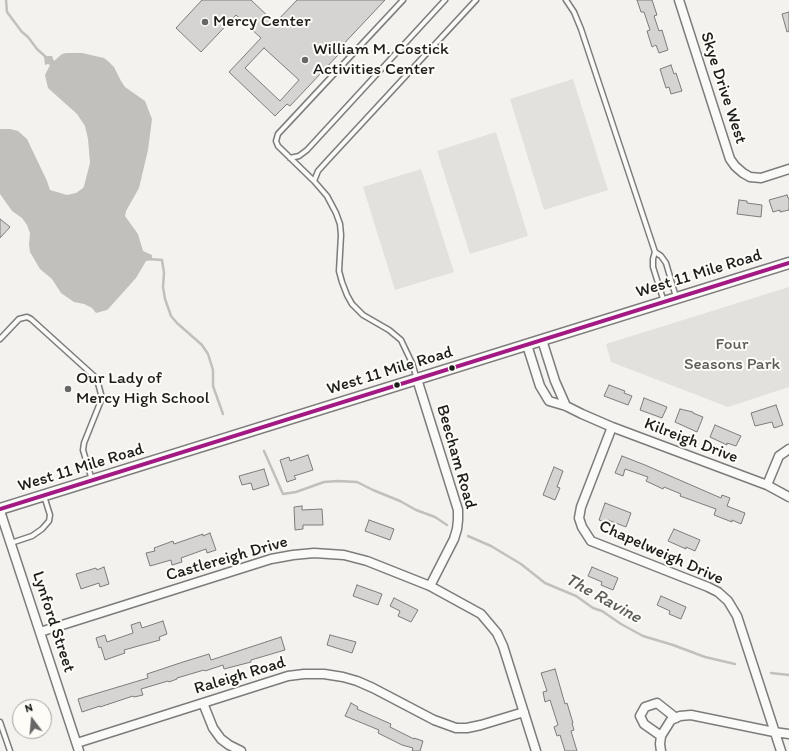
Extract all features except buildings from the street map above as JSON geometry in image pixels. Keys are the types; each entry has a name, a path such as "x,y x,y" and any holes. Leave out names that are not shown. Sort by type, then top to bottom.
{"street":[{"name":"Skye Drive West","path":"679,0 730,159 743,174 750,177 761,178 789,169"},
{"name":"West 11 Mile Road","path":"0,510 789,263"},
{"path":"542,340 555,381 566,406"},
{"name":"Kilreigh Drive","path":"527,345 540,386 549,401 566,406 612,427 767,485 789,496"},
{"name":"Beecham Road","path":"417,379 458,515 457,529 454,539 430,586"},
{"name":"Chapelweigh Drive","path":"612,427 582,507 579,518 582,527 591,541 708,587 718,592 728,601 737,616 781,751"},
{"path":"767,485 779,456 789,449"},
{"name":"Lynford Street","path":"0,510 79,751"},
{"name":"Castlereigh Drive","path":"40,632 271,559 314,553 344,555 374,564 430,586 481,614 497,633 503,646 536,751"},
{"name":"Raleigh Road","path":"77,743 288,676 304,674 324,674 356,681 373,688 434,720 456,728 468,728 481,725 524,712"},
{"path":"203,703 213,728 229,745 241,751"},
{"path":"661,736 644,724 640,716 644,707 657,703 676,718"},
{"path":"661,751 661,736 671,720 691,715 789,734"}],"lane":[{"path":"403,0 278,134 276,141 278,146 314,181 327,196 336,213 340,224 341,235 339,271 347,295 352,304 363,315 389,330 401,340 412,363 417,379"},
{"path":"290,158 299,156 307,150 445,0"},
{"path":"314,181 318,171 476,0"},
{"path":"566,0 574,12 581,29 655,252 653,267 664,302"},
{"path":"655,252 661,256 666,263 677,298"},
{"path":"0,339 19,319 27,317 31,318 94,376 98,383 102,398 84,443 83,450 92,481"},
{"path":"10,544 32,536 42,529 49,521 50,515 44,496"},
{"path":"0,722 10,751"}],"green space":[{"path":"573,79 608,190 544,210 510,99"},
{"path":"496,132 528,236 470,254 437,151"},
{"path":"421,169 454,272 395,290 363,187"},
{"name":"Four Seasons Park","path":"789,287 789,387 728,407 611,362 606,344"}],"shaded area":[{"path":"82,53 104,58 114,67 125,87 145,101 152,119 148,150 139,188 126,211 125,216 138,234 143,251 152,255 152,260 146,261 136,278 107,310 96,313 92,308 84,304 74,302 61,293 52,279 40,269 30,252 30,233 27,225 22,218 12,211 0,194 0,129 18,131 27,139 50,190 67,195 76,193 84,186 90,163 88,139 85,126 77,114 48,88 45,75 50,65 45,65 44,56 52,56 54,61 62,54"}],"waterway":[{"path":"6,0 7,12 22,32 47,58"},
{"name":"The Ravine","path":"149,259 162,260 164,273 163,287 165,299 171,316 202,345 208,354 213,370 213,386 223,414"},
{"name":"The Ravine","path":"264,451 283,494 296,492 324,482 357,482 400,501 416,510 435,517 447,525"},
{"name":"The Ravine","path":"468,536 491,546 521,564 545,583 576,596 593,608 602,611 621,624 643,636 705,657 735,664"},
{"name":"The Ravine","path":"771,673 789,675"}],"transit line":[{"path":"0,509 789,263"}],"place":[{"name":"Mercy Center","path":"205,22"},
{"name":"William M. Costick Activities Center","path":"305,60"},
{"name":"Our Lady of Mercy High School","path":"68,389"}]}
